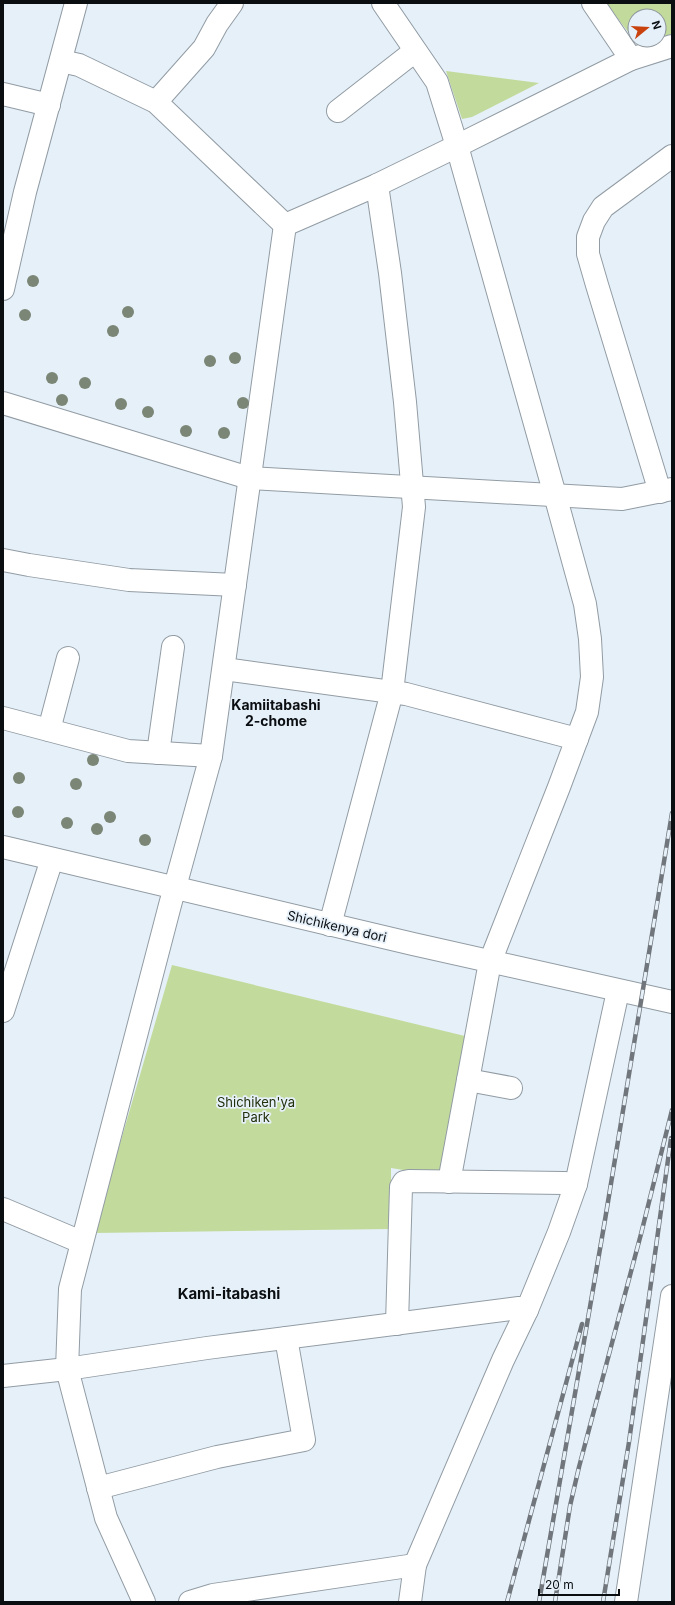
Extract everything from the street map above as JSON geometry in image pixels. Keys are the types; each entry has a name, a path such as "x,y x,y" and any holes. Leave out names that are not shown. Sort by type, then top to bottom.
{"street":[{"path":"3,290 25,192 76,3"},
{"path":"156,102 204,48 217,24 232,3"},
{"path":"383,3 437,82 457,146 585,604 590,639 592,678 587,712 560,787 490,962 449,1182"},
{"path":"593,3 631,60"},
{"path":"285,225 377,185 631,60 672,46"},
{"path":"338,112 415,51"},
{"path":"61,61 79,65 156,102 285,225"},
{"path":"3,94 49,105"},
{"path":"3,403 249,478 622,499 666,491 588,254 588,236 594,221 603,207 672,156"},
{"path":"330,924 392,692 414,507 405,402 390,273 377,185"},
{"path":"144,1602 106,1518 67,1369 70,1289 81,1242 211,756 285,225"},
{"path":"3,560 129,580 234,585"},
{"path":"158,753 173,647"},
{"path":"49,730 68,658"},
{"path":"224,669 392,692 577,739"},
{"path":"3,718 128,751 211,756"},
{"name":"Shichikenya dori","path":"3,847 490,962 514,966 618,991 672,1002"},
{"path":"3,1011 52,858"},
{"path":"410,1602 415,1565 503,1360 527,1310 559,1232 576,1184 618,991"},
{"path":"468,1080 511,1088"},
{"path":"397,1324 401,1187 404,1182 576,1184"},
{"path":"3,1209 81,1242"},
{"path":"626,1602 672,1296"},
{"path":"3,1376 67,1369 286,1338 519,1308 527,1310"},
{"path":"98,1488 217,1457 304,1440 286,1338"},
{"path":"190,1602 213,1595 415,1565"}],"green space":[{"path":"606,3 672,3 672,39 667,40 667,8 627,8 627,31"},
{"path":"446,71 539,83 472,117 462,119"},
{"name":"Shichiken'ya Park","path":"172,965 469,1037 446,1177 391,1168 391,1229 94,1233"}],"railway":[{"path":"539,1602 605,1220 672,813"},
{"path":"555,1602 570,1506 579,1467 641,1234 672,1110"},
{"path":"603,1602 629,1442 671,1138"},
{"path":"507,1602 582,1324"}],"district":[{"name":"Kamiitabashi 2-chome","path":"276,714"},
{"name":"Kami-itabashi","path":"229,1294"}]}
